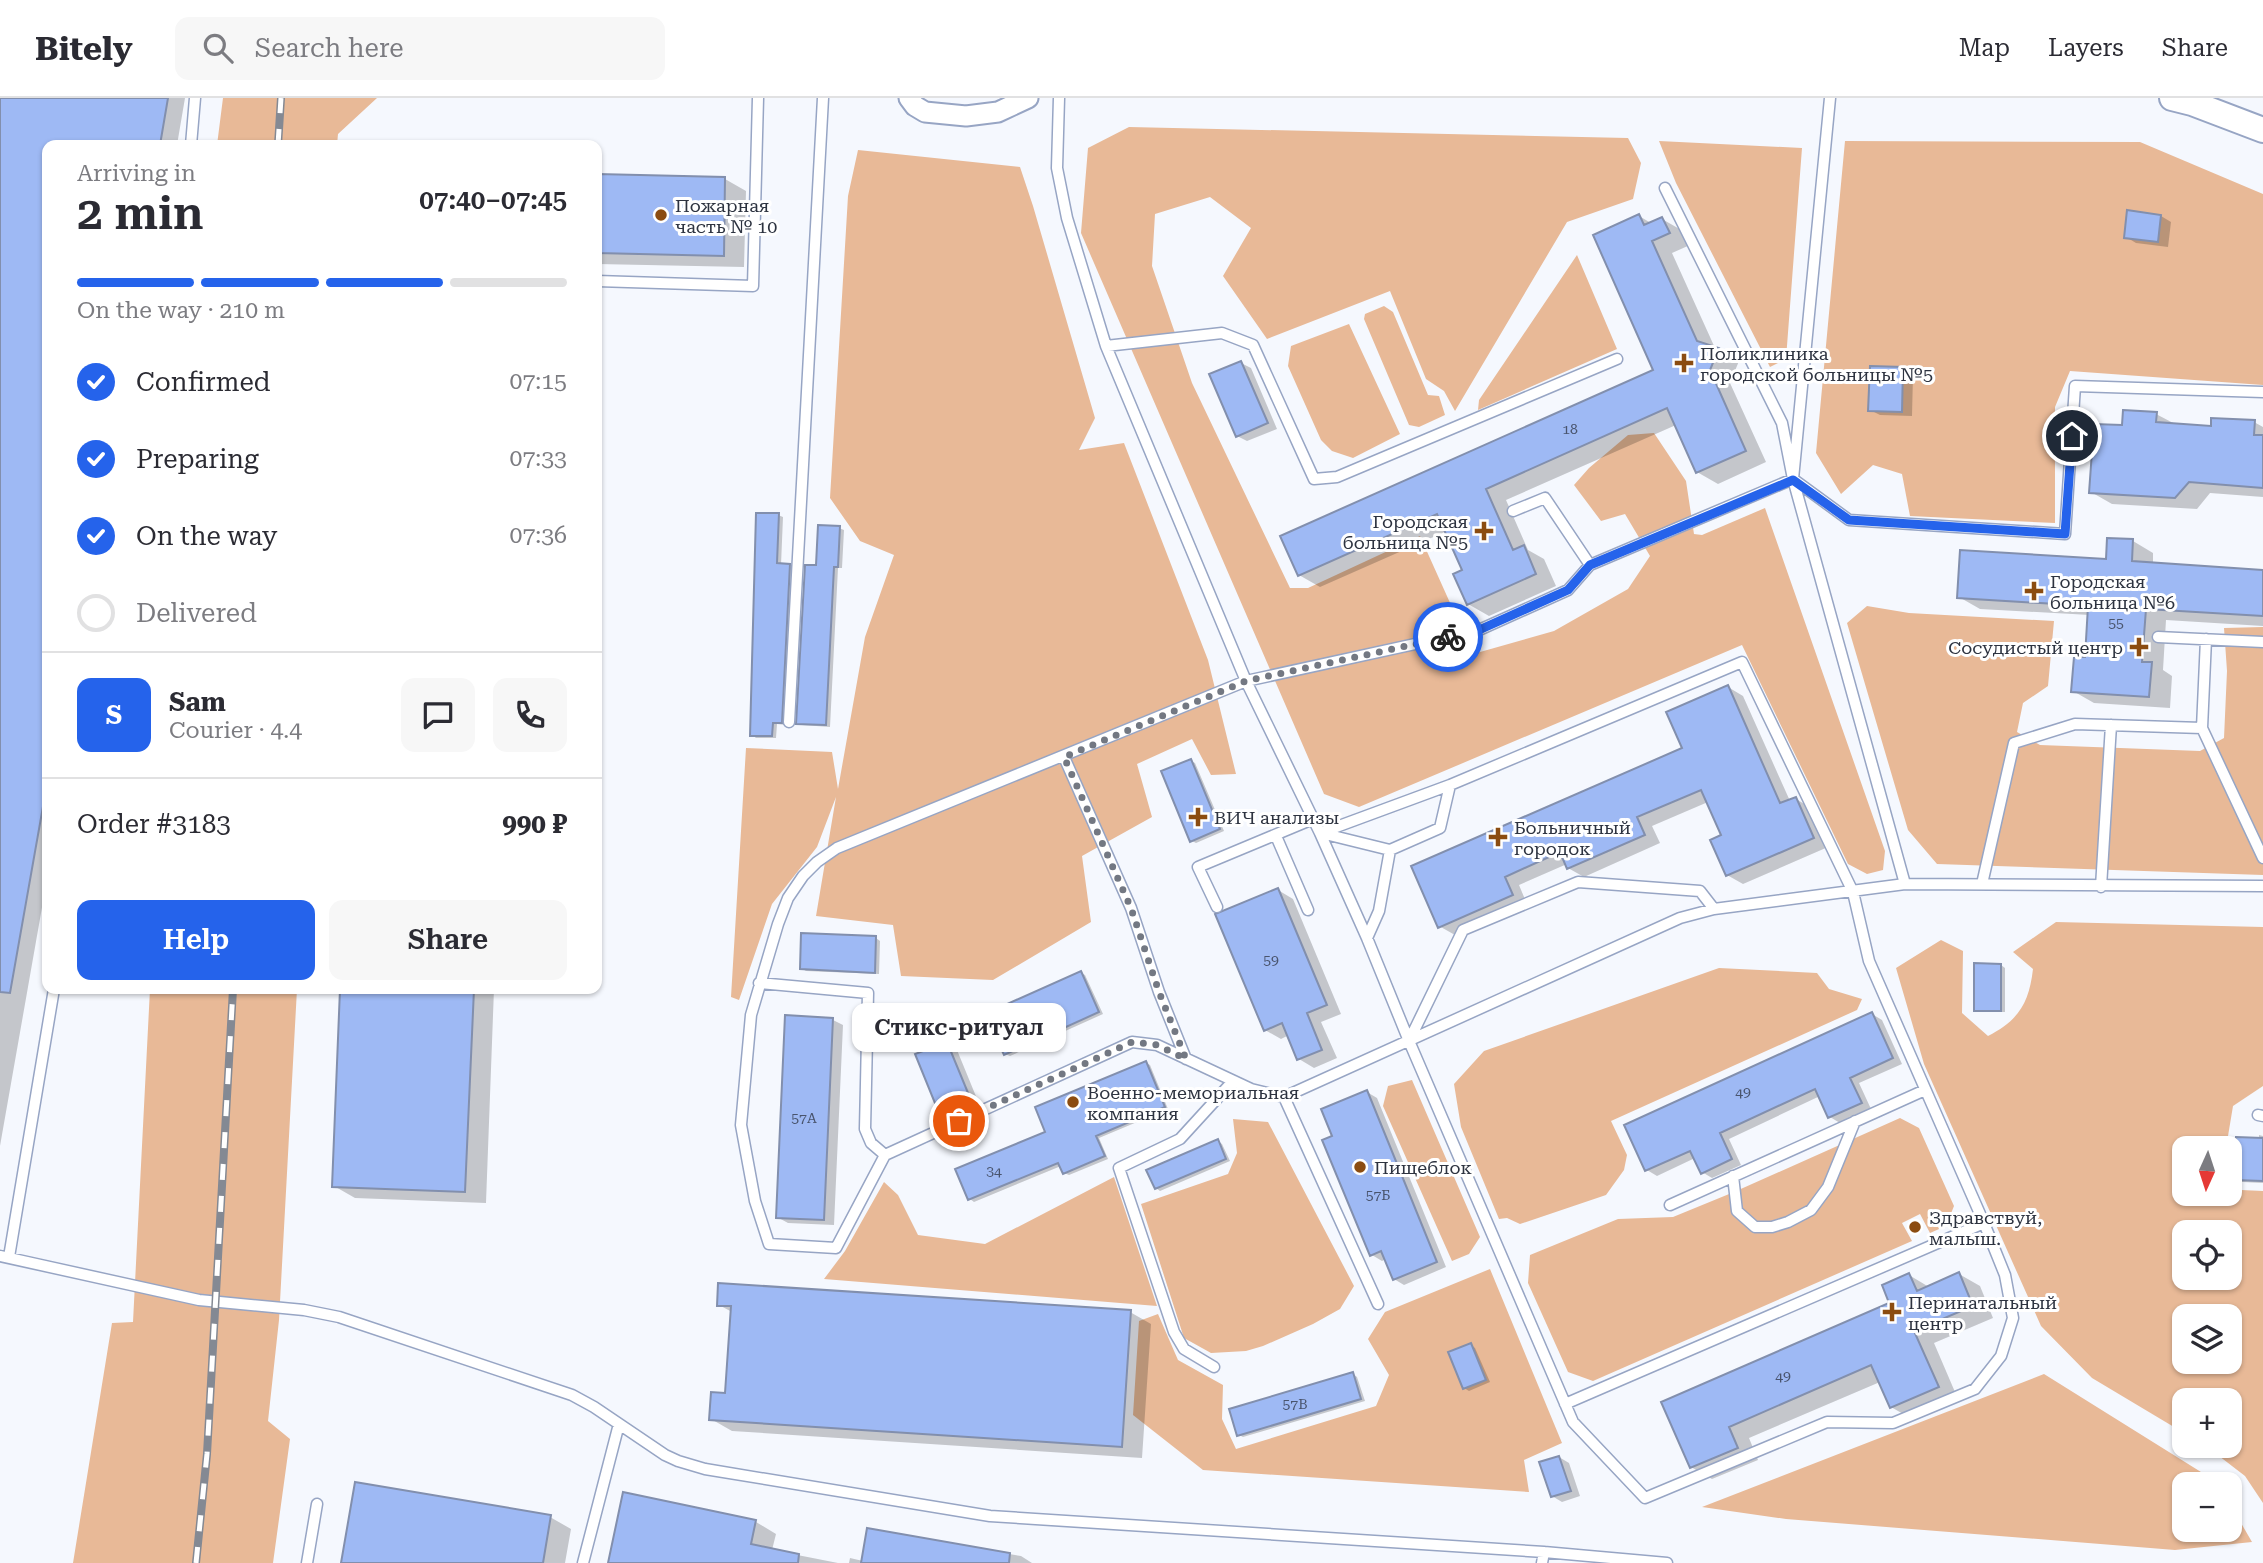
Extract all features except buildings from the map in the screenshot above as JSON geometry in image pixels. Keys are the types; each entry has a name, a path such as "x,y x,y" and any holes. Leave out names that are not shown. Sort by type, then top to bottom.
{"street":[{"path":"909,98 925,112 966,116 998,112 1028,98"},
{"path":"2172,98 2263,130"}],"lane":[{"path":"191,140 195,98"},
{"path":"602,281 753,286 758,98"},
{"path":"789,722 823,98"},
{"path":"1059,98 1057,168 1067,218 1106,346 1246,681 1320,833 1367,938 1573,1423 1645,1498 1827,1422 1894,1423 1975,1390 2001,1356 2013,1318 2006,1275 1869,961 1853,892 1742,662 1450,785 1320,833"},
{"path":"1793,480 1830,98"},
{"path":"1665,188 1782,423 1793,480 1905,884"},
{"path":"1106,346 1222,333 1253,345 1314,479 1337,477 1617,359"},
{"path":"1793,480 1849,520 2065,534 2075,386 2263,392"},
{"path":"1793,480 1590,565 1568,590 1479,630 1246,681 837,848 817,862 803,876 788,898 751,1015 741,1125 755,1201 769,1244 836,1248 885,1155 1132,1042 1157,1045 1251,1090 1284,1097 1680,918 1714,909 1905,884 2263,886"},
{"path":"1513,511 1545,498 1590,565"},
{"path":"2158,637 2263,642"},
{"path":"2206,639 2202,727 2263,858"},
{"path":"1982,884 2014,743 2075,724 2202,727"},
{"path":"2101,887 2111,725"},
{"path":"1064,757 1131,908 1159,992 1186,1059"},
{"path":"1320,833 1390,850 1440,828 1450,785"},
{"path":"1217,907 1198,867 1313,819"},
{"path":"1276,836 1308,910"},
{"path":"1367,938 1379,911 1390,850"},
{"path":"1409,1041 1463,930 1578,882 1700,891 1714,909"},
{"path":"759,983 868,993 865,1129 871,1143 885,1155"},
{"path":"53,994 4,1257 199,1300 304,1310 339,1317 572,1395 665,1455 690,1466 948,1511 1004,1517 1543,1558 1667,1563"},
{"path":"1214,1367 1184,1349 1174,1332 1119,1168 1180,1139 1233,1081"},
{"path":"1670,1205 1925,1090"},
{"path":"1284,1097 1378,1304"},
{"path":"1733,1176 1737,1211 1755,1227 1772,1227 1788,1222 1811,1210 1828,1187 1855,1121"},
{"path":"1565,1404 1984,1223"},
{"path":"583,1563 619,1424"},
{"path":"307,1563 317,1504"}],"shaded area":[{"path":"223,98 377,98 338,134 337,140 218,140"},
{"path":"1129,127 1628,138 1641,163 1633,199 1567,222 1455,411 1444,391 1426,379 1390,291 1267,339 1223,276 1251,228 1210,197 1155,214 1152,266 1192,383 1290,588 1308,588 1420,536 1473,654 1554,631 1628,589 1650,556 1625,514 1601,521 1574,485 1589,468 1628,435 1654,433 1686,481 1694,534 1702,535 1765,508 1885,851 1883,870 1867,874 1848,864 1742,645 1359,807 1324,794 1081,233 1088,148"},
{"path":"1659,141 1802,148 1786,359 1770,367 1676,183"},
{"path":"1845,141 2140,142 2263,194 2263,385 2070,371 2055,407 2055,523 1910,516 1902,474 1873,465 1841,494 1816,453"},
{"path":"858,150 1020,167 1095,418 1079,450 1124,443 1208,660 1236,774 1211,775 1192,739 1137,764 1152,817 1082,856 1091,922 993,980 901,976 893,925 816,916 836,797 817,847 772,904 739,1000 731,997 746,748 832,752 838,789 865,637 894,555 860,541 830,498 848,196"},
{"path":"1577,255 1617,349 1478,410 1479,400"},
{"path":"1384,306 1393,312 1428,395 1439,396 1445,415 1419,427 1409,425 1364,319 1365,314"},
{"path":"1349,324 1400,434 1353,458 1332,451 1321,440 1288,366 1291,346"},
{"path":"1867,606 1909,613 2054,621 2048,686 2023,703 2017,732 2040,745 2200,751 2224,738 2227,671 2224,628 2263,627 2263,875 1937,864 1908,830 1847,623"},
{"path":"2056,922 2263,927 2263,1086 2233,1106 2228,1136 2172,1136 2172,1206 2242,1206 2242,1190 2263,1191 2263,1503 2242,1472 2222,1458 2242,1458 2242,1388 2172,1388 2172,1426 2092,1378 2041,1326 1924,1064 1896,968 1941,940 1963,951 1962,1013 1988,1036 2008,1024 2021,1009 2029,992 2033,969 2013,952"},
{"path":"1719,968 1817,973 1829,989 1862,999 1857,1010 1611,1121 1627,1155 1624,1170 1606,1195 1520,1224 1507,1218 1499,1219 1461,1127 1454,1084 1484,1051"},
{"path":"150,994 297,994 279,1320 268,1421 290,1439 273,1563 73,1563 112,1323 133,1322"},
{"path":"1412,1080 1480,1237 1469,1254 1452,1261 1383,1106 1388,1086"},
{"path":"1900,1118 1919,1128 1954,1206 1946,1226 1930,1233 1920,1214 1902,1223 1912,1241 1593,1381 1568,1372 1528,1283 1530,1255 1618,1219 1673,1217"},
{"path":"1233,1119 1268,1122 1354,1286 1340,1309 1313,1324 1246,1351 1211,1353 1184,1338 1141,1204 1228,1174 1237,1153"},
{"path":"1114,1177 1157,1306 824,1279 845,1251 884,1182 898,1195 918,1235 985,1244"},
{"path":"1490,1269 1562,1443 1524,1460 1529,1492 1203,1470 1133,1415 1139,1321 1158,1314 1178,1360 1223,1385 1222,1419 1236,1449 1376,1406 1389,1375 1368,1339 1385,1312"},
{"path":"2044,1374 2172,1454 2172,1458 2179,1458 2201,1472 2172,1472 2172,1542 2242,1542 2242,1525 2252,1542 2175,1550 1786,1519 1702,1507"}],"railway":[{"path":"278,140 281,98"},
{"path":"196,1563 207,1454 233,994"}],"way so far":[{"path":"959,1121 1132,1042 1157,1045 1186,1059 1159,992 1131,908 1064,757 1246,681 1448,637"}],"place":[{"name":"Пожарная часть № 10","path":"661,215"},
{"name":"Поликлиника городской больницы №5","path":"1684,363"},
{"name":"Городская больница №5","path":"1484,531"},
{"name":"Городская больница №6","path":"2034,591"},
{"name":"Сосудистый центр","path":"2139,647"},
{"name":"ВИЧ анализы","path":"1198,817"},
{"name":"Больничный городок","path":"1498,837"},
{"name":"Военно-мемориальная компания","path":"1073,1102"},
{"name":"Стикс-ритуал","path":"959,1121"},
{"name":"Пищеблок","path":"1360,1167"},
{"name":"Здравствуй, малыш.","path":"1915,1227"},
{"name":"Перинатальный центр","path":"1892,1312"}],"route":[{"path":"1448,637 1479,630 1568,590 1590,565 1793,480 1849,520 2065,534 2072,436"}]}
